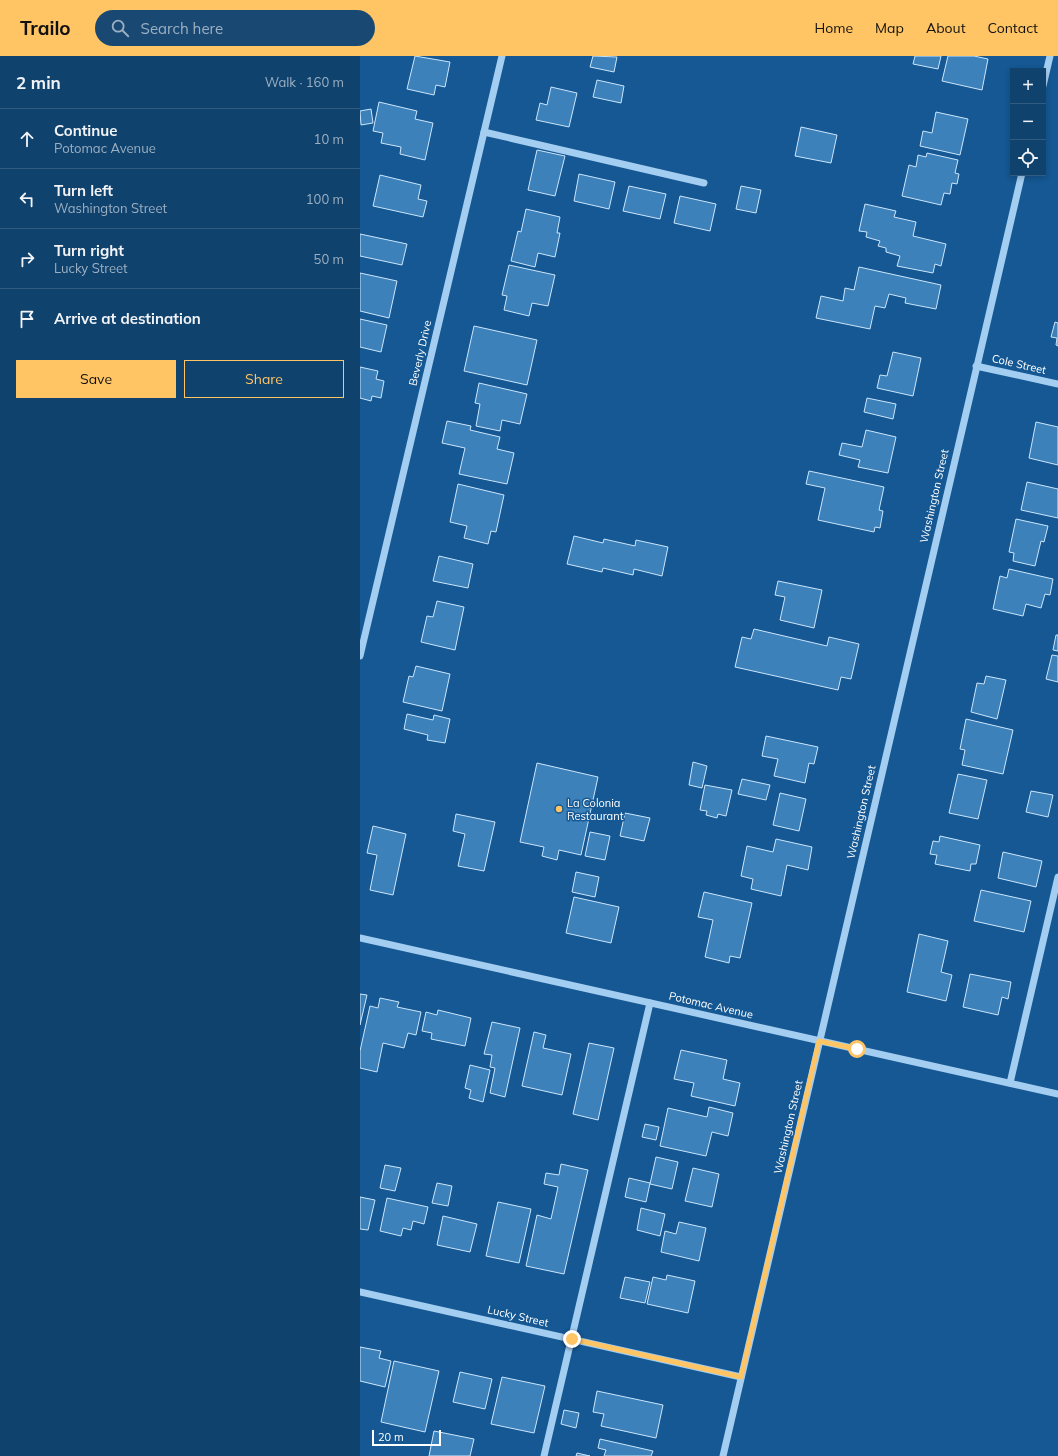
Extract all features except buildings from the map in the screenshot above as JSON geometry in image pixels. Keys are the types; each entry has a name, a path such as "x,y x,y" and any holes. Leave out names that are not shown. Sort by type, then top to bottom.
{"street":[{"name":"Beverly Drive","path":"360,656 502,56"},
{"path":"1046,73 1050,56"},
{"path":"484,132 704,183"},
{"name":"Washington Street","path":"723,1456 1021,176"},
{"name":"Cole Street","path":"976,366 1058,384"},
{"path":"1010,1083 1058,877"},
{"name":"Potomac Avenue","path":"360,938 1058,1094"},
{"path":"544,1456 650,1003"},
{"name":"Lucky Street","path":"360,1292 741,1377"}],"place":[{"name":"La Colonia Restaurant","path":"559,809"}],"route":[{"path":"572,1339 741,1377 819,1041 857,1049"}]}
